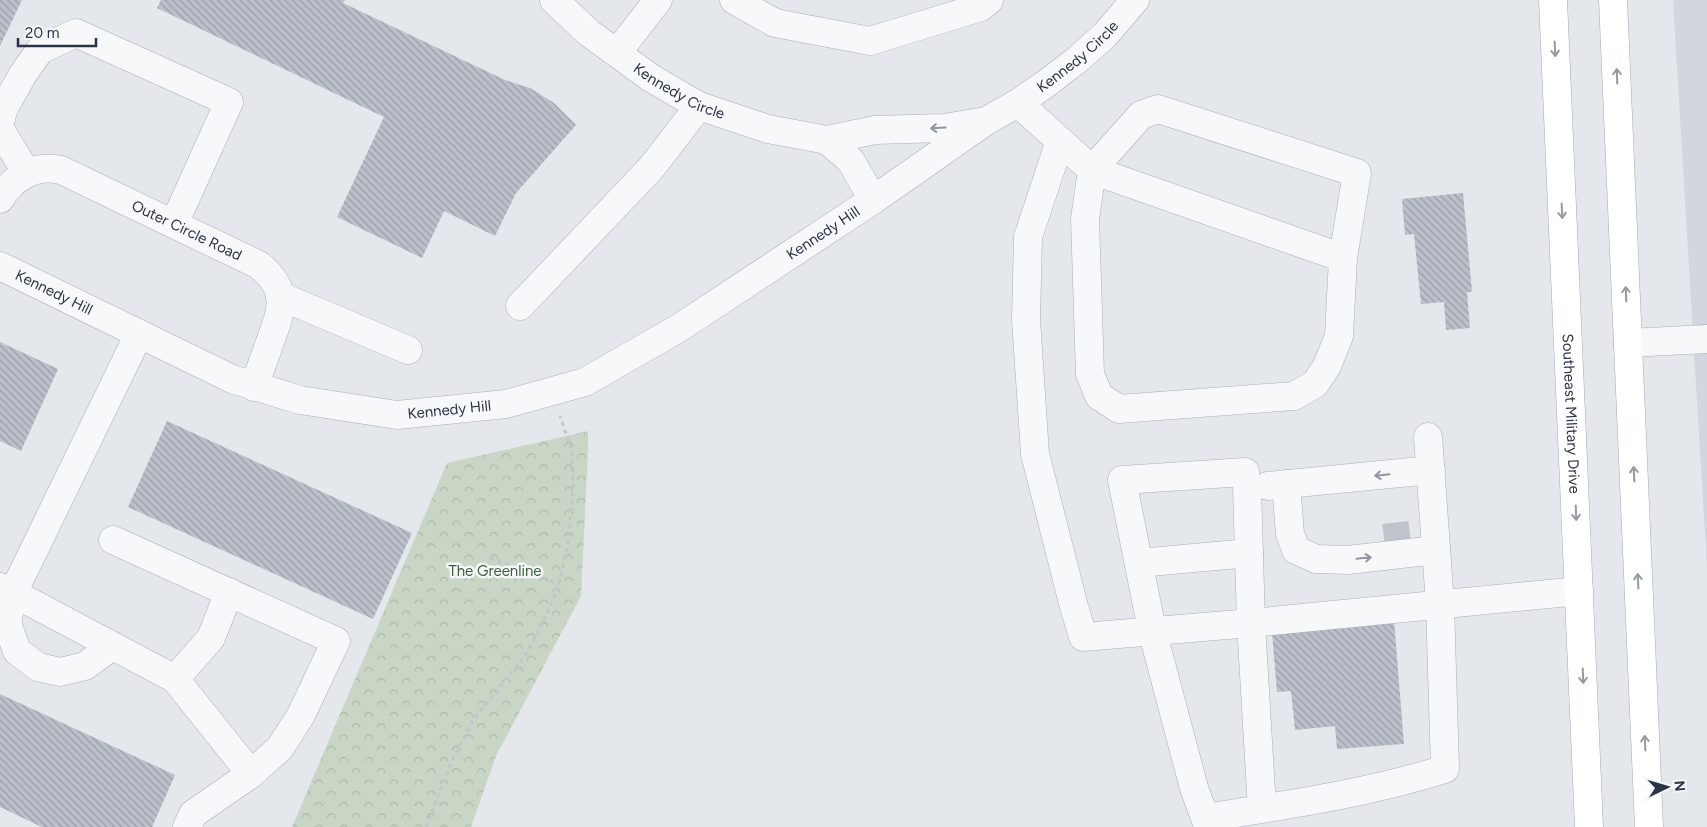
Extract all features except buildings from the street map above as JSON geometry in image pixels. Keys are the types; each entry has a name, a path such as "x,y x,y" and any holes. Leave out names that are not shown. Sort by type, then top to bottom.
{"main road":[{"name":"Southeast Military Drive","path":"1553,0 1589,827"},
{"path":"1613,0 1649,827"}],"street":[{"name":"Kennedy Circle","path":"554,0 588,33 652,78 699,106 768,129 827,140 875,130 944,128 986,121"},
{"path":"617,53 658,0"},
{"path":"734,0 775,23 870,41 981,7 989,0"},
{"name":"Kennedy Circle","path":"873,200 986,121 1018,103 1077,60 1105,35 1135,0"},
{"path":"0,123 4,110 23,74 40,50 76,33 229,102 174,224"},
{"path":"1018,103 1092,170 1343,258"},
{"path":"520,306 652,167 699,106"},
{"path":"1158,109 1357,173 1343,258 1339,336 1327,366 1315,384 1294,396 1119,409 1099,396 1090,374 1085,219 1092,170 1141,115 1158,109"},
{"path":"0,129 26,172 7,187 0,199"},
{"path":"827,140 851,161 873,200"},
{"path":"1060,141 1028,237 1026,320 1036,454 1072,603 1083,637 1579,591"},
{"name":"Outer Circle Road","path":"26,172 53,168 61,170 259,265 276,282 280,296"},
{"name":"Kennedy Hill","path":"0,266 232,379 300,400 397,415 506,404 585,382 678,328 873,200"},
{"path":"254,387 280,313 280,296 408,350"},
{"path":"112,646 85,666 60,672 38,667 17,650 7,623 6,590 138,334"},
{"path":"1628,343 1707,339"},
{"path":"1262,809 1250,623 1245,472 1122,480 1152,630 1194,788 1205,818 1313,801 1412,780 1445,770 1440,604 1417,539 1431,470 1428,437"},
{"path":"1247,488 1431,470"},
{"path":"1286,484 1290,534 1296,550 1316,559 1348,560 1417,539"},
{"path":"1290,534 1312,544 1417,539"},
{"path":"113,540 336,642 301,715 280,748 251,774 193,814 187,827"},
{"path":"1139,563 1249,553"},
{"path":"6,590 175,679 251,774"},
{"path":"175,679 211,638 229,592"}],"path":[{"path":"426,827 451,763 472,720 526,653 550,607 559,584 568,544 573,486 572,451 552,392"},
{"path":"490,558 559,584"}],"shaded area":[{"path":"1673,0 1707,0 1707,568"}],"green space":[{"name":"The Greenline","path":"588,431 581,596 496,756 471,827 292,827 447,463"}],"tunnel":[{"path":"1384,538 1410,535"}]}
